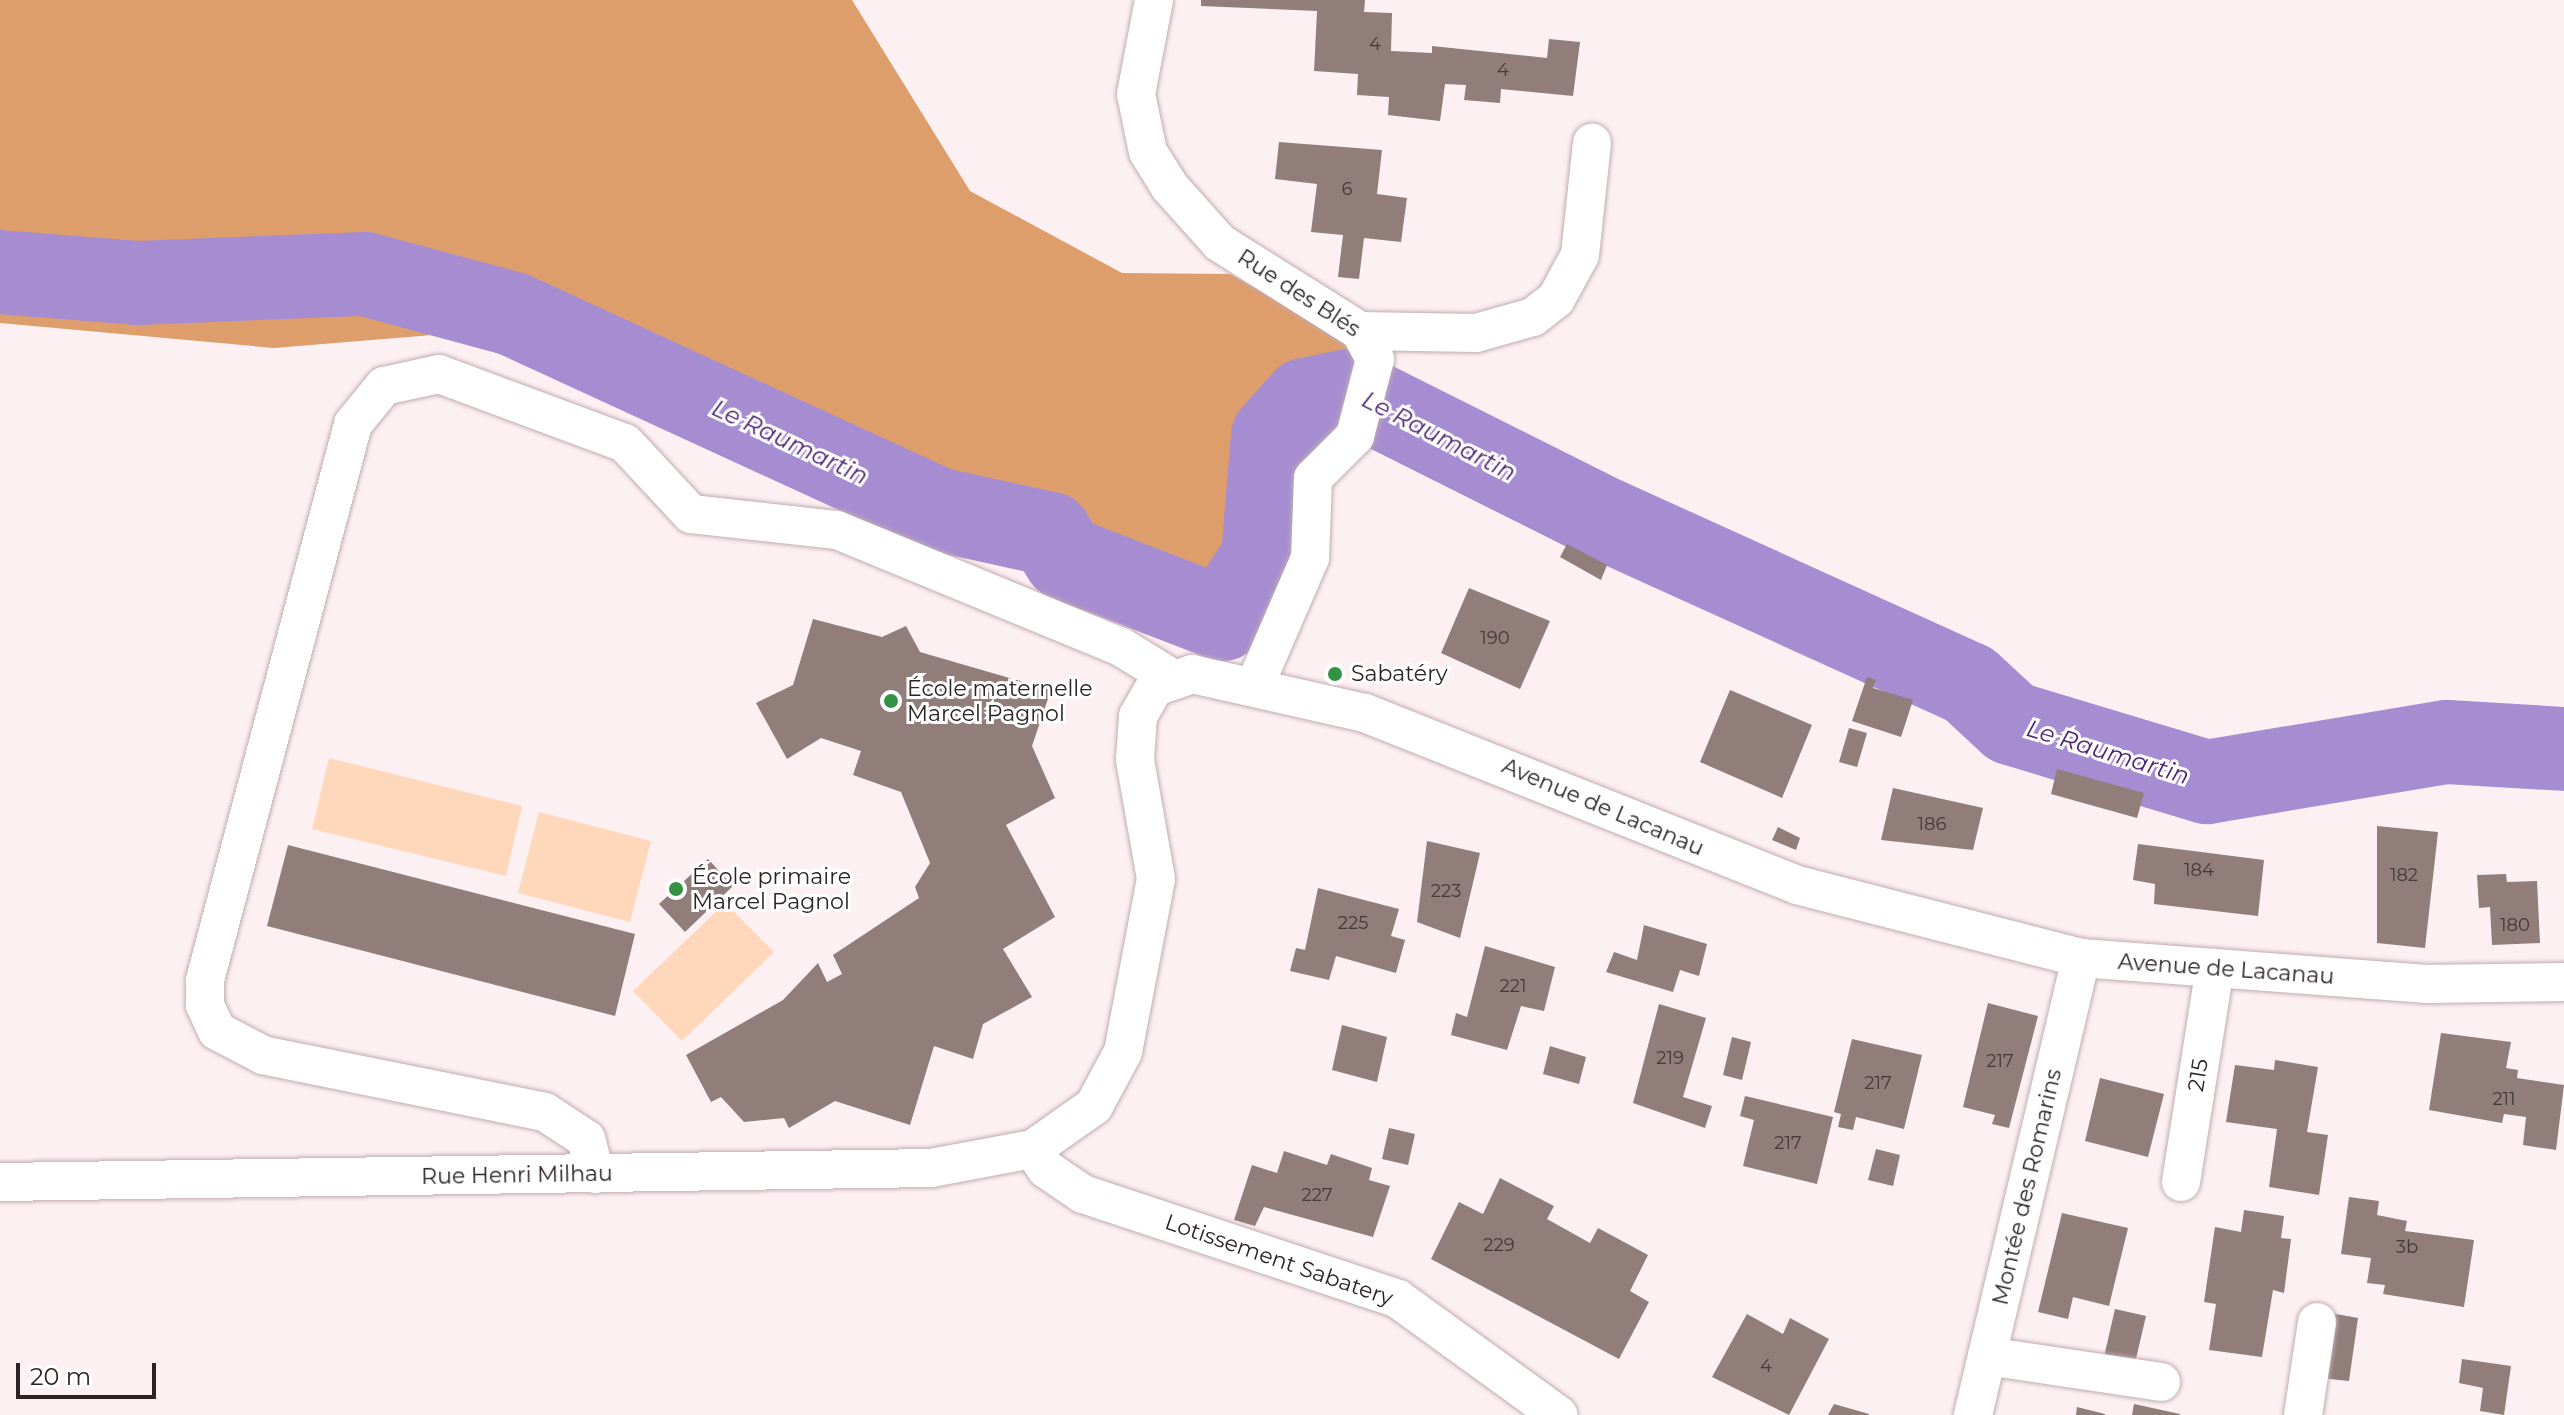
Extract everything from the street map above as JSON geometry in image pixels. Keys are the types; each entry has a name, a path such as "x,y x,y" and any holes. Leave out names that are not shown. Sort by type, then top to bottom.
{"street":[{"name":"Rue des Blés","path":"1154,0 1136,94 1148,152 1169,186 1220,243 1360,331 1375,372 1363,418 1347,447 1313,478 1310,558 1256,683"},
{"path":"1360,331 1476,333 1533,317 1556,299 1580,255 1592,143"},
{"path":"595,1174 586,1139 545,1112 263,1055 217,1031 205,1005 205,980 353,424 384,386 439,374 625,443 691,514 837,530 1121,647 1170,677 1144,699 1134,736 1156,879 1123,1052 1094,1106 1033,1149"},
{"name":"Avenue de Lacanau","path":"1170,677 1256,683 1453,745 1797,885 2081,958 2427,984 2564,982"},
{"name":"Montée des Romarins","path":"1973,1415 2081,958"},
{"name":"215","path":"2181,1182 2215,968"},
{"name":"Rue Henri Milhau","path":"0,1182 931,1168 1033,1149"},
{"name":"Lotissement Sabatery","path":"1033,1149 1046,1169 1083,1194 1398,1299 1558,1415"},
{"path":"2303,1415 2317,1322"},
{"path":"1987,1356 2161,1382"}],"shaded area":[{"path":"0,0 852,0 970,191 1122,273 1230,274 1353,343 1329,426 1223,649 457,333 274,348 0,323"},
{"path":"329,758 522,806 506,876 312,829"},
{"path":"539,812 651,841 630,922 518,893"},
{"path":"725,903 774,952 682,1041 633,991"}],"building":[{"path":"1201,0 1365,0 1364,12 1392,13 1391,51 1432,53 1432,46 1547,58 1549,39 1580,42 1573,96 1501,89 1500,103 1464,100 1466,85 1445,84 1440,121 1388,115 1389,97 1357,95 1358,74 1314,71 1317,11 1201,6"},
{"path":"1279,142 1382,150 1377,194 1407,198 1401,242 1364,238 1359,279 1338,277 1343,235 1311,232 1317,184 1275,179"},
{"path":"1567,544 1607,565 1601,580 1560,557"},
{"path":"1469,588 1550,621 1520,689 1441,653"},
{"path":"813,619 882,637 906,626 920,652 1051,690 1032,746 1055,798 1006,825 1055,917 1003,949 1032,997 983,1024 973,1059 934,1046 910,1125 835,1101 789,1128 784,1118 744,1122 721,1097 711,1102 686,1055 783,1000 818,963 827,982 842,974 833,955 919,898 915,887 930,863 901,792 853,775 861,751 821,738 787,759 756,703 793,685"},
{"path":"1867,677 1876,680 1873,688 1913,700 1901,737 1852,721"},
{"path":"1730,690 1812,725 1782,798 1700,762"},
{"path":"1849,728 1867,733 1857,767 1839,762"},
{"path":"2057,769 2144,793 2137,818 2051,794"},
{"path":"1893,788 1983,808 1973,850 1881,840"},
{"path":"2377,826 2438,832 2425,948 2377,943"},
{"path":"1778,827 1800,838 1796,850 1772,840"},
{"path":"1427,841 1480,853 1460,938 1417,922"},
{"path":"2138,844 2264,860 2258,916 2154,904 2155,884 2133,880"},
{"path":"288,845 635,934 615,1016 267,926"},
{"path":"708,859 733,886 685,932 659,904"},
{"path":"2506,874 2507,882 2537,881 2540,943 2492,945 2490,907 2479,908 2477,875"},
{"path":"1318,888 1399,909 1391,936 1405,940 1396,973 1336,956 1329,980 1290,971 1296,948 1305,950"},
{"path":"1644,925 1707,944 1699,976 1680,970 1673,992 1606,972 1614,952 1637,960"},
{"path":"1485,946 1555,967 1544,1011 1521,1006 1507,1050 1451,1035 1456,1013 1467,1017"},
{"path":"1988,1003 2038,1016 2009,1128 1992,1124 1995,1115 1963,1107"},
{"path":"1659,1004 1706,1018 1683,1097 1712,1106 1705,1128 1633,1103"},
{"path":"1342,1025 1387,1037 1377,1082 1332,1070"},
{"path":"2441,1033 2511,1042 2506,1068 2518,1070 2517,1078 2564,1085 2556,1150 2523,1145 2526,1117 2504,1114 2502,1123 2429,1110"},
{"path":"1732,1037 1751,1042 1742,1080 1723,1075"},
{"path":"1852,1039 1922,1055 1904,1129 1856,1117 1853,1130 1838,1127 1841,1114 1834,1112"},
{"path":"1550,1046 1586,1057 1579,1084 1543,1074"},
{"path":"2275,1060 2318,1067 2307,1132 2328,1135 2319,1195 2269,1187 2277,1129 2226,1122 2235,1065 2274,1070"},
{"path":"2100,1078 2164,1094 2148,1157 2085,1141"},
{"path":"1745,1096 1833,1117 1817,1184 1743,1166 1754,1120 1740,1116"},
{"path":"1389,1128 1415,1134 1408,1165 1382,1159"},
{"path":"1876,1149 1900,1155 1893,1186 1868,1180"},
{"path":"1284,1151 1327,1165 1331,1154 1372,1168 1369,1180 1390,1186 1373,1237 1264,1207 1255,1226 1234,1220 1252,1165 1277,1173"},
{"path":"1500,1178 1554,1206 1547,1219 1590,1243 1598,1228 1648,1255 1630,1291 1649,1302 1619,1359 1431,1259 1459,1202 1483,1214"},
{"path":"2349,1197 2379,1201 2377,1215 2407,1221 2405,1231 2474,1240 2464,1307 2383,1294 2385,1285 2367,1283 2371,1258 2341,1254"},
{"path":"2244,1210 2284,1216 2281,1238 2291,1239 2284,1293 2273,1290 2262,1357 2209,1350 2216,1304 2204,1302 2215,1227 2241,1232"},
{"path":"2062,1213 2128,1228 2109,1306 2073,1297 2068,1319 2038,1312"},
{"path":"2115,1309 2146,1316 2135,1363 2104,1357"},
{"path":"2330,1313 2358,1318 2349,1381 2320,1378"},
{"path":"1747,1314 1783,1334 1790,1318 1829,1339 1789,1415 1712,1377"},
{"path":"2462,1359 2511,1366 2504,1415 2480,1411 2483,1388 2459,1383"},
{"path":"1834,1404 1869,1414 1869,1415 1828,1415"},
{"path":"2134,1404 2180,1414 2180,1415 2132,1415"},
{"path":"2077,1407 2105,1414 2105,1415 2076,1415"}],"waterway":[{"name":"Le Raumartin","path":"0,272 137,283 365,274 513,314 936,509 1050,534 1065,558 1223,619 1263,557 1273,436 1305,400 1349,391 1607,520 1969,684 2011,723 2207,782 2447,742 2564,749"}],"place":[{"name":"Sabatéry","path":"1335,674"},
{"name":"École maternelle Marcel Pagnol","path":"891,701"},
{"name":"École primaire Marcel Pagnol","path":"676,889"}]}
